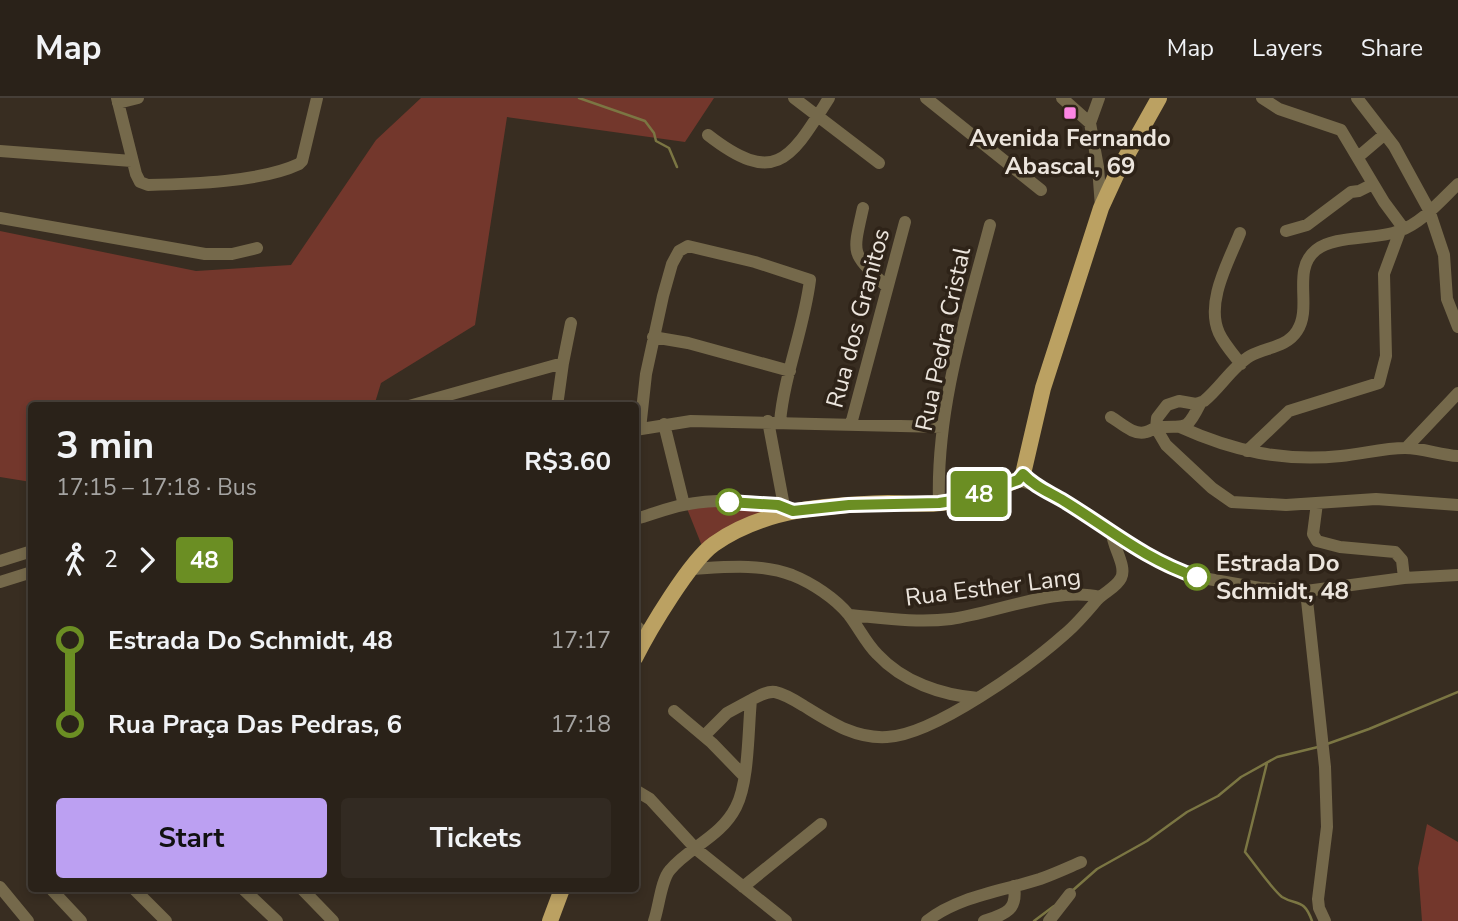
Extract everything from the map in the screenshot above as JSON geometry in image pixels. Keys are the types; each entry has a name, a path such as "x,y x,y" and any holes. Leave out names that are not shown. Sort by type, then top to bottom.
{"main road":[{"path":"641,630 712,545 736,531 788,509 939,503 965,499 1025,480 1043,388 1103,196 1159,98"},
{"path":"550,921 561,892"}],"street":[{"path":"138,98 118,101 132,161 140,182 148,185 228,180 286,170 302,161 317,98"},
{"path":"794,98 879,163"},
{"path":"708,135 734,154 759,161 777,162 787,157 829,98"},
{"path":"926,98 1041,190"},
{"path":"1062,98 1090,123"},
{"path":"1099,98 1090,123 1103,196"},
{"path":"1262,98 1279,109 1341,130 1402,230"},
{"path":"1357,98 1394,146 1429,210 1444,255 1447,299 1458,327"},
{"path":"1358,157 1385,134"},
{"path":"0,151 132,161"},
{"path":"1286,231 1307,225 1351,192 1373,184"},
{"path":"1111,417 1133,431 1144,433 1156,428 1180,427 1191,422 1200,404 1248,357 1278,346 1295,333 1303,310 1304,270 1307,259 1316,249 1326,244 1402,230 1458,184"},
{"path":"863,208 855,248 863,264 887,287"},
{"path":"0,218 205,254 232,254 257,248"},
{"name":"Rua dos Granitos","path":"851,424 905,222"},
{"name":"Rua Pedra Cristal","path":"939,503 938,469 950,381 990,225"},
{"path":"1247,451 1289,411 1380,383 1386,356 1384,274 1402,230"},
{"path":"1240,233 1217,291 1215,312 1219,334 1241,364"},
{"path":"639,419 653,337 672,264 684,248 693,247 737,257 810,280 805,318 774,422 788,509 746,502 684,505 639,518"},
{"path":"558,402 571,323"},
{"path":"653,337 688,343 790,371"},
{"path":"423,402 563,363"},
{"path":"1406,448 1458,393"},
{"path":"1200,404 1179,401 1167,405 1157,418 1156,428 1166,445 1231,502 1265,505 1376,499 1458,505"},
{"path":"639,429 691,421 943,427"},
{"path":"664,424 684,505"},
{"path":"1180,427 1210,441 1293,459 1339,457 1406,448 1458,456"},
{"path":"1025,480 1063,500 1167,567 1197,577 1259,588 1306,591 1404,578 1458,576"},
{"path":"1317,503 1313,534 1317,541 1340,547 1395,552 1402,560 1404,578"},
{"path":"704,736 727,713 761,694 778,692 856,734 889,737 925,727 979,698 1064,635 1100,597 1117,584 1123,569 1115,551 1112,533"},
{"path":"0,561 28,552"},
{"path":"691,569 744,566 782,572 804,580 839,605 878,656 909,678 939,691 979,698"},
{"path":"0,582 28,573"},
{"path":"1306,591 1322,745 1327,827 1318,899 1325,921"},
{"name":"Rua Esther Lang","path":"849,615 930,621 1066,595 1100,597"},
{"path":"654,921 666,875 728,820 741,794 751,700"},
{"path":"674,711 744,776"},
{"path":"639,793 658,806 696,849 786,921"},
{"path":"743,887 821,824"},
{"path":"927,921 954,906 1042,878 1081,862"},
{"path":"984,921 1003,915 1011,908 1016,895 1014,886"},
{"path":"0,887 27,921"},
{"path":"54,892 81,921"},
{"path":"141,892 166,921"},
{"path":"246,892 277,921"},
{"path":"305,892 333,921"},
{"path":"1049,921 1070,894"}],"shaded area":[{"path":"421,98 714,98 685,142 507,117 475,325 381,383 375,402 28,402 28,482 0,477 0,231 196,271 291,265 376,140"},
{"path":"686,506 779,507 702,546"},
{"path":"1427,824 1458,842 1458,921 1422,921 1418,868"}],"waterway":[{"path":"579,98 645,121 654,133 656,141 669,148 677,167"},
{"path":"1327,744 1458,692"},
{"path":"1072,891 1097,869 1147,841 1187,812 1218,796 1241,777 1277,757 1318,747"},
{"path":"1267,763 1245,852 1278,893 1303,906 1312,921"},
{"path":"1034,921 1054,906"}],"bus line":[{"name":"48","path":"729,502 778,505 793,511 849,505 939,503 965,499 1018,480 1023,474 1034,485 1063,500 1138,551 1167,567 1197,577"}],"place":[{"name":"Avenida Fernando Abascal, 69","path":"1070,113"},
{"name":"Estrada Do Schmidt, 48","path":"1197,577"}]}
